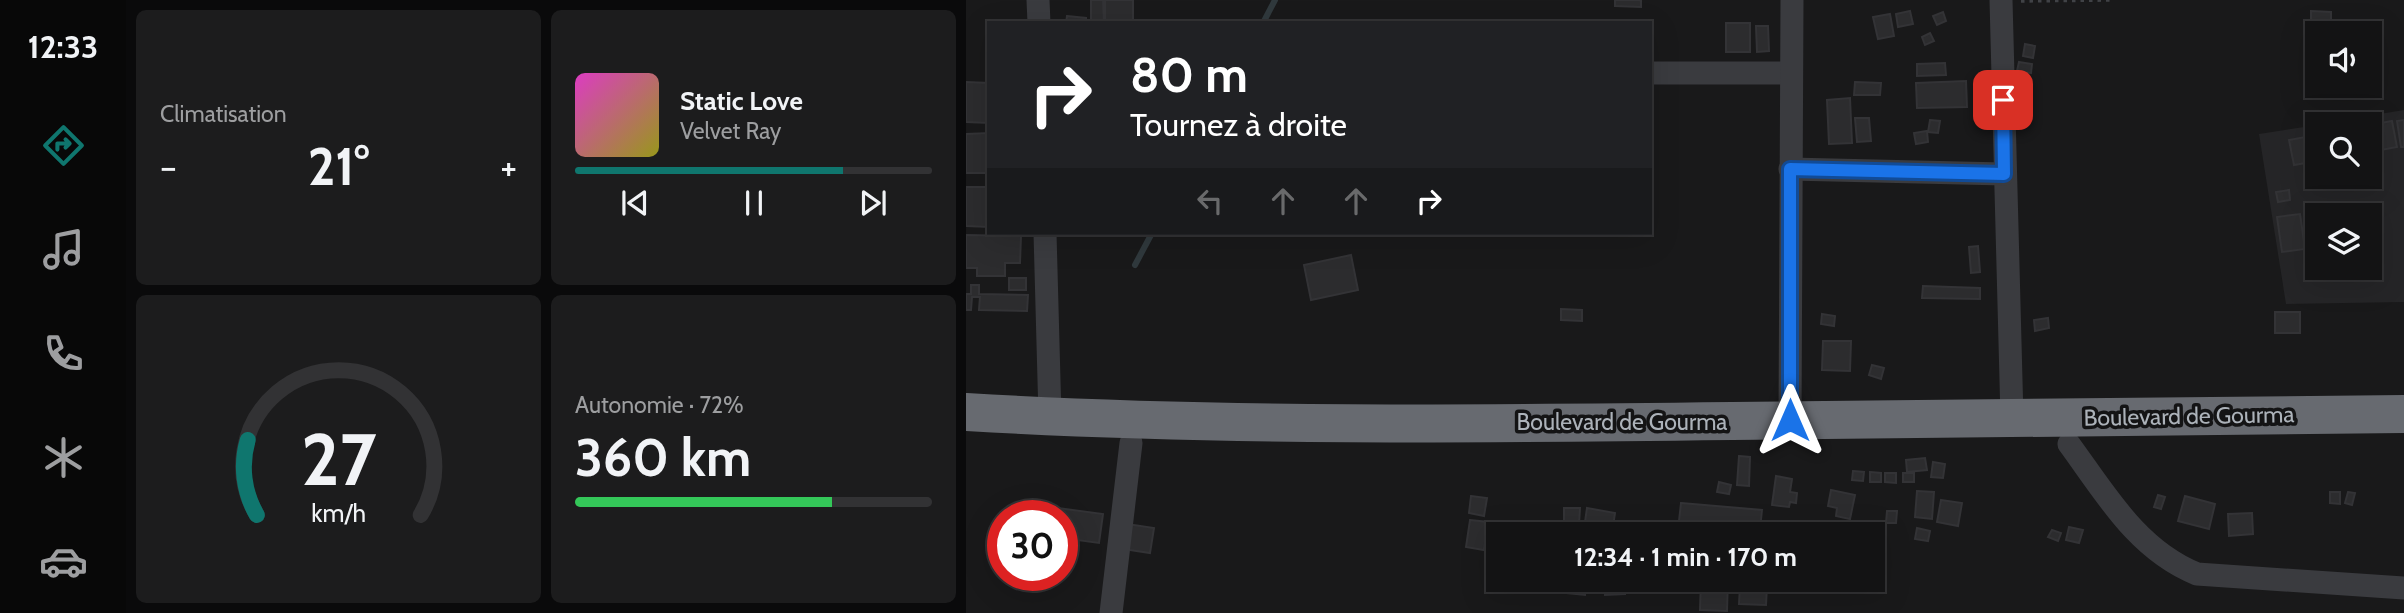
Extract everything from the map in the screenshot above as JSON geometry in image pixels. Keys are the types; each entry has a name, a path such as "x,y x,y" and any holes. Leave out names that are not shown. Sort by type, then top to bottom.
{"highway":[{"name":"Boulevard de Gourma","path":"966,412 1050,417 1343,423 1790,420 2012,431 2069,444 2404,439"},
{"name":"Boulevard de Gourma","path":"966,436 1131,443 1566,448 2404,414"}],"street":[{"path":"1038,0 1039,21"},
{"path":"1790,420 1792,0"},
{"path":"2001,1 2012,431"},
{"path":"1652,73 1791,73"},
{"path":"1790,169 2004,174"},
{"path":"1045,235 1050,417"},
{"path":"1111,613 1131,443"},
{"path":"2069,444 2143,540 2180,567 2197,574 2404,588"}],"path":[{"path":"2001,1 2110,0"}],"shaded area":[{"path":"2404,110 2404,302 2286,304 2259,134 2305,127 2305,189 2382,189 2382,114"}],"building":[{"path":"1091,0 1103,0 1104,21 1091,21"},
{"path":"1105,0 1133,0 1133,21 1105,21"},
{"path":"1615,0 1641,0 1641,7 1615,6"},
{"path":"1910,11 1913,24 1898,27 1896,14"},
{"path":"2311,11 2331,12 2331,21 2311,21"},
{"path":"1943,12 1946,21 1937,25 1933,16"},
{"path":"1890,14 1894,36 1878,39 1873,17"},
{"path":"1067,16 1086,18 1086,21 1066,21"},
{"path":"1726,23 1750,23 1750,52 1726,52"},
{"path":"1756,26 1768,26 1769,51 1757,52"},
{"path":"1930,33 1934,41 1925,45 1922,37"},
{"path":"2025,44 2035,46 2033,58 2023,56"},
{"path":"2019,62 2032,64 2031,73 2017,71"},
{"path":"1945,63 1946,75 1917,76 1917,64"},
{"path":"1966,81 1967,107 1917,108 1916,83"},
{"path":"966,82 987,83 987,123 966,122"},
{"path":"1855,82 1881,83 1880,95 1854,95"},
{"path":"1850,98 1852,143 1829,144 1827,100"},
{"path":"1855,118 1869,118 1871,141 1857,142"},
{"path":"1930,120 1940,121 1938,133 1928,132"},
{"path":"2404,120 2404,147 2401,147 2397,121"},
{"path":"2392,121 2397,147 2382,150 2382,123"},
{"path":"1927,131 1928,142 1916,144 1914,133"},
{"path":"987,133 987,173 966,173 966,134"},
{"path":"2305,137 2305,163 2294,165 2289,140"},
{"path":"966,187 987,187 987,227 966,226"},
{"path":"2289,190 2290,200 2278,202 2276,192"},
{"path":"2300,214 2305,249 2282,252 2277,217"},
{"path":"966,235 1021,236 1020,263 1005,263 1005,276 977,276 977,268 966,268"},
{"path":"1978,246 1980,272 1971,273 1969,247"},
{"path":"1351,255 1358,290 1311,300 1304,265"},
{"path":"1009,278 1026,278 1026,290 1009,290"},
{"path":"971,285 979,285 979,294 1028,295 1027,311 979,310 980,297 972,297 971,310 966,310 966,294 971,294"},
{"path":"1923,286 1980,288 1980,299 1922,298"},
{"path":"1561,309 1582,310 1582,321 1561,320"},
{"path":"2275,312 2300,312 2300,333 2275,333"},
{"path":"1822,314 1835,316 1834,326 1821,324"},
{"path":"2048,318 2049,328 2035,331 2034,320"},
{"path":"1823,341 1851,341 1850,371 1822,370"},
{"path":"1872,365 1884,368 1881,379 1869,375"},
{"path":"1739,456 1750,457 1749,486 1737,485"},
{"path":"1925,458 1927,470 1907,472 1906,460"},
{"path":"1933,462 1945,464 1943,478 1931,477"},
{"path":"1853,471 1864,472 1863,481 1852,480"},
{"path":"1870,472 1881,473 1881,482 1870,482"},
{"path":"1885,473 1896,473 1896,483 1885,482"},
{"path":"1903,473 1914,473 1914,482 1903,482"},
{"path":"1776,476 1792,479 1790,492 1797,493 1796,503 1790,502 1789,507 1772,505"},
{"path":"1719,482 1731,485 1729,494 1717,492"},
{"path":"1831,490 1855,495 1850,519 1836,516 1837,508 1828,506"},
{"path":"1917,491 1934,492 1932,519 1915,517"},
{"path":"2330,492 2340,492 2340,504 2330,503"},
{"path":"2348,492 2355,493 2352,505 2345,503"},
{"path":"2158,495 2165,497 2161,509 2154,507"},
{"path":"1471,496 1487,498 1484,516 1469,513"},
{"path":"2185,496 2215,504 2209,529 2178,521"},
{"path":"1941,500 1962,503 1958,526 1937,522"},
{"path":"1681,503 1762,510 1761,522 1679,521"},
{"path":"1564,508 1580,508 1579,522 1564,522"},
{"path":"1587,508 1615,513 1614,522 1585,522"},
{"path":"1078,511 1103,514 1099,543 1078,540"},
{"path":"1887,511 1897,511 1896,523 1886,523"},
{"path":"2252,513 2253,534 2229,536 2228,514"},
{"path":"1470,520 1488,522 1484,550 1466,547"},
{"path":"1127,524 1154,528 1150,553 1123,549"},
{"path":"2069,527 2083,530 2079,543 2066,540"},
{"path":"1917,528 1930,531 1928,541 1915,539"},
{"path":"2052,530 2061,533 2058,541 2048,537"},
{"path":"1557,592 1585,592 1585,595"},
{"path":"1605,592 1625,592 1625,594 1605,595"},
{"path":"1701,592 1728,592 1727,611 1700,610"},
{"path":"1740,592 1767,592 1766,605 1739,604"}],"waterway":[{"path":"1264,21 1275,0"},
{"path":"1135,265 1151,235"}],"route":[{"path":"1790,420 1790,169 2004,174 2003,100"}]}
